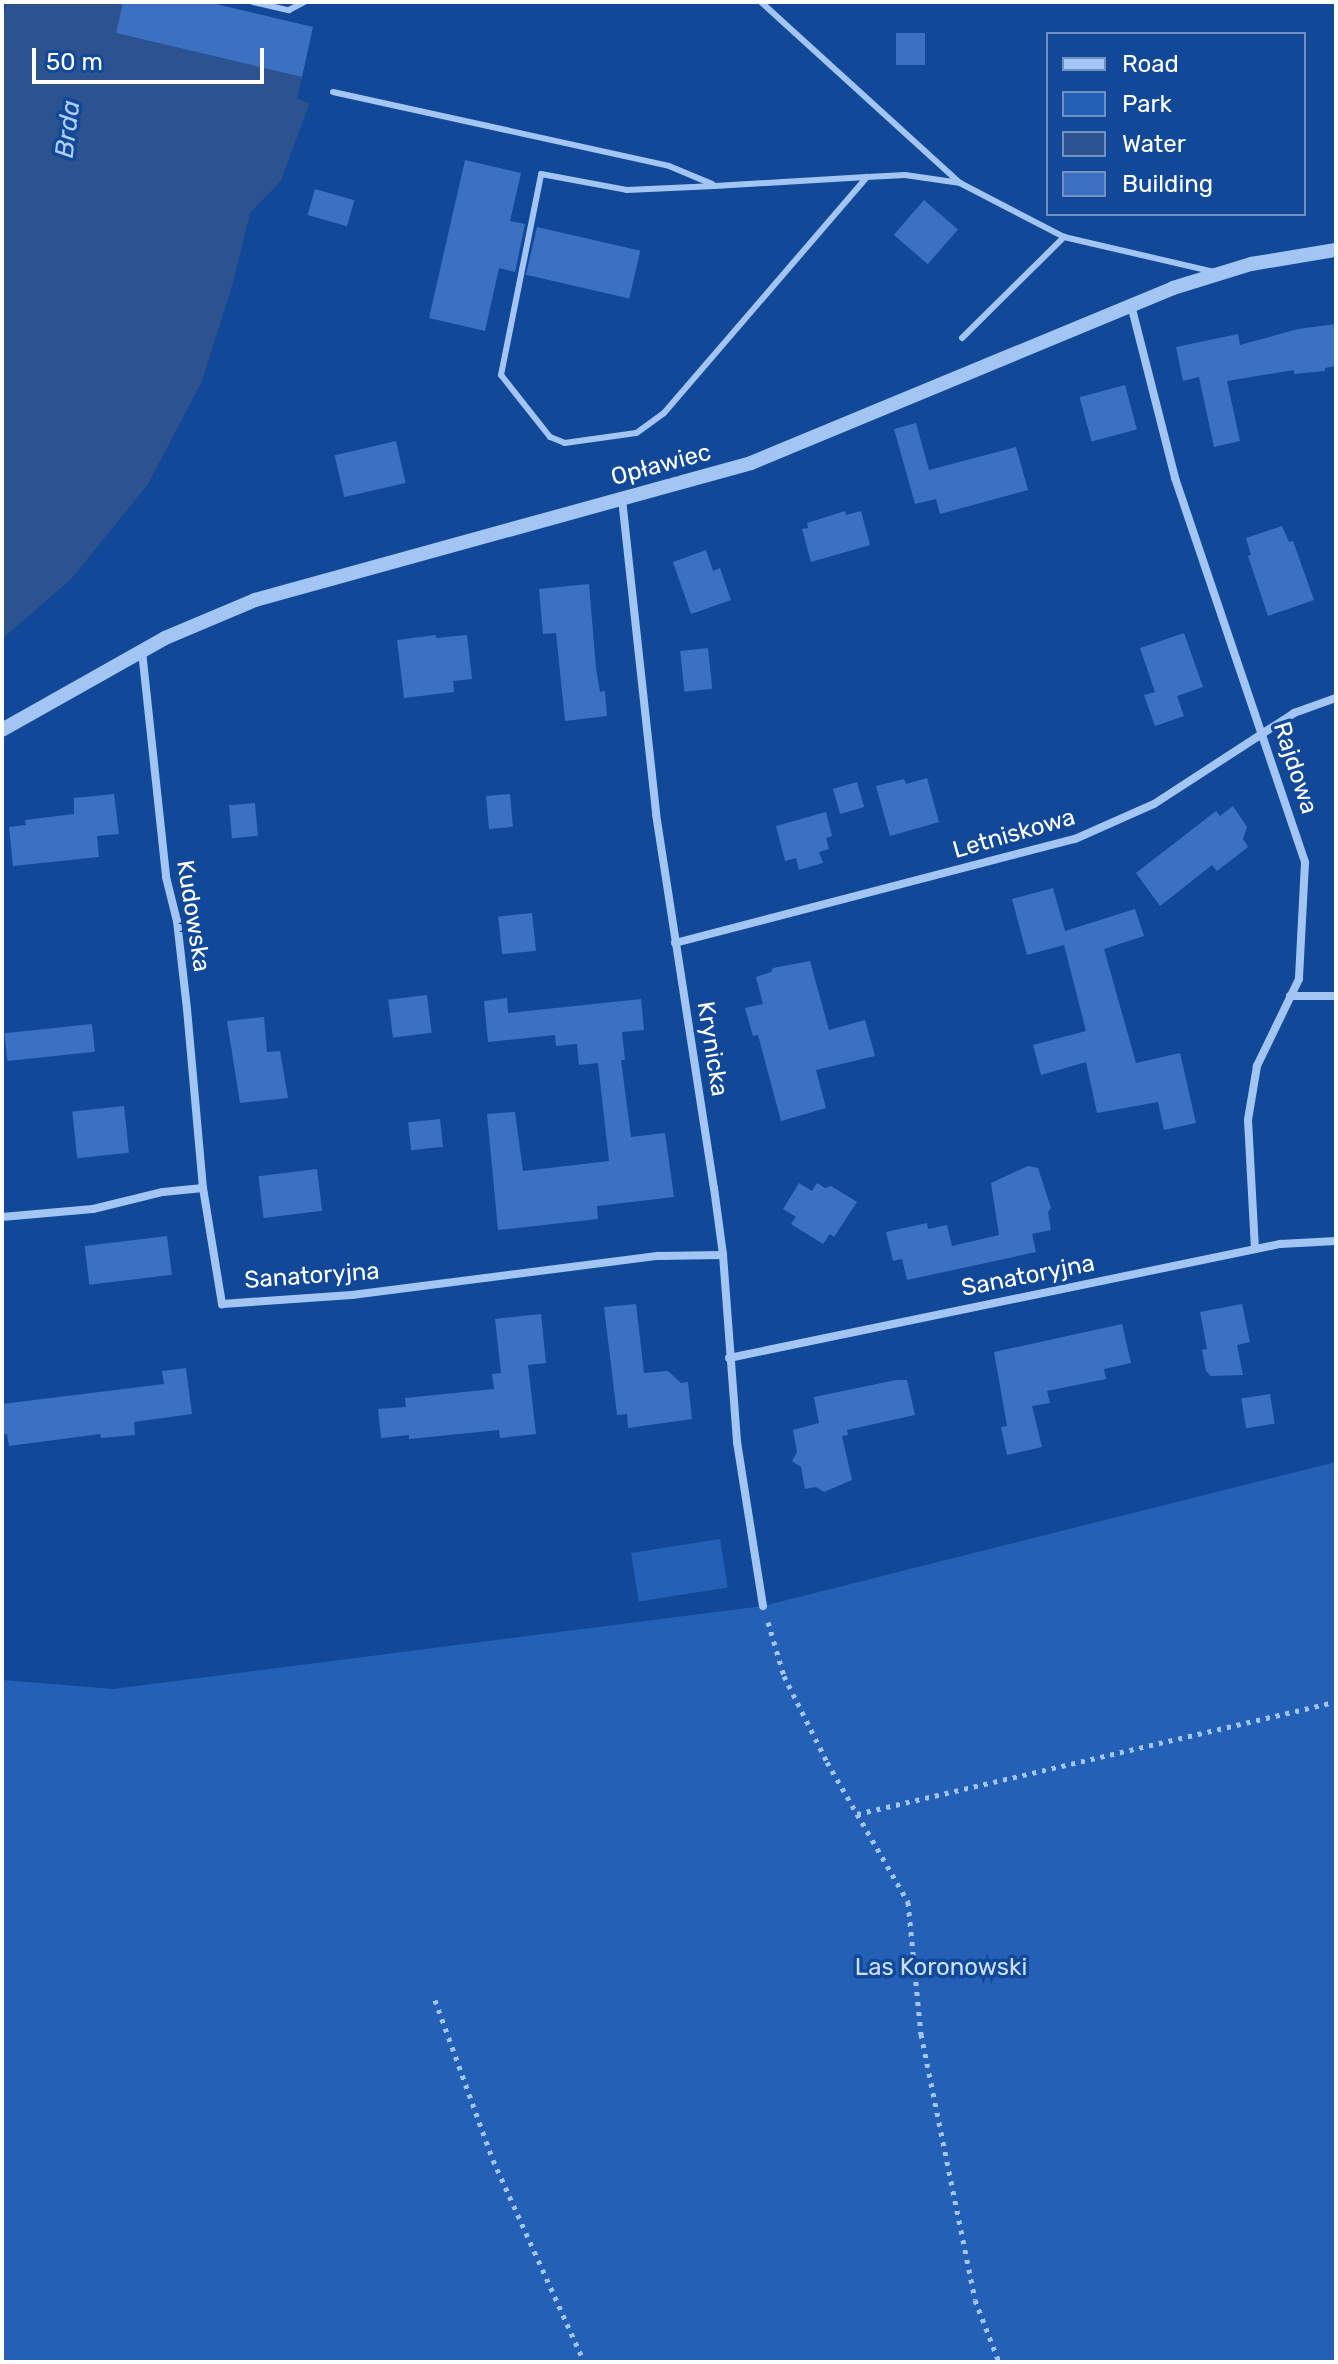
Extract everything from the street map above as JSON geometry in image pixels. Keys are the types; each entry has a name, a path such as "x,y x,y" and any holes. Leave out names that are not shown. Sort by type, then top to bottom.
{"street":[{"name":"Opławiec","path":"2,730 141,650 224,612 284,590 622,499 790,449 1131,305 1217,273 1336,250"},
{"name":"Rajdowa","path":"1131,305 1175,478 1305,863 1299,979 1257,1066 1248,1120 1255,1249"},
{"name":"Krynicka","path":"622,499 656,814 723,1255 737,1442 763,1606"},
{"name":"Kudowska","path":"141,650 166,877 177,921 203,1188"},
{"name":"Letniskowa","path":"675,943 1075,839 1154,804 1294,713 1336,698"},
{"path":"1290,996 1336,996"},
{"path":"2,1217 93,1209 163,1192 203,1188"},
{"name":"Sanatoryjna","path":"203,1188 222,1304 352,1295 658,1256 723,1255"},
{"name":"Sanatoryjna","path":"729,1358 1255,1249 1336,1241"}],"lane":[{"path":"253,2 289,10 304,2"},
{"path":"761,2 960,183 1064,237 1217,273"},
{"path":"333,92 669,166 715,186"},
{"path":"867,177 664,413 636,433 565,443 550,437 501,375 541,174 627,190 715,186 867,177 905,175 960,183"},
{"path":"962,338 1064,237"}],"path":[{"path":"763,1606 784,1676 827,1762 908,1902 921,2034 975,2300 999,2362"},
{"path":"857,1814 1336,1702"},
{"path":"435,2000 493,2160 584,2362"}],"green space":[{"name":"Las Koronowski","path":"1336,1462 1336,2362 2,2362 2,1680 113,1689 763,1606"},
{"path":"720,1539 728,1587 639,1601 631,1553"}],"water":[{"name":"Brda","path":"6,2 123,2 116,33 302,77 297,98 309,104 281,181 250,213 234,279 202,381 148,484 71,579 2,639 2,24"}],"building":[{"path":"123,2 207,2 313,27 302,77 116,33"},
{"path":"896,33 925,33 925,65 896,65"},
{"path":"465,160 521,173 510,221 525,224 515,272 499,268 485,331 429,318"},
{"path":"315,189 354,200 347,226 308,215"},
{"path":"924,200 958,230 928,264 894,235"},
{"path":"537,227 640,251 629,299 526,275"},
{"path":"1336,324 1336,366 1325,368 1325,371 1294,374 1294,370 1227,381 1240,441 1214,447 1199,377 1183,381 1176,347 1238,334 1240,345 1298,329"},
{"path":"1125,385 1137,429 1092,442 1080,397"},
{"path":"916,423 929,470 1016,447 1028,490 940,514 936,499 915,504 894,429"},
{"path":"396,441 406,483 344,497 335,455"},
{"path":"845,511 846,515 861,511 870,545 811,562 802,529 808,528 807,523"},
{"path":"1282,526 1289,542 1293,541 1314,600 1268,616 1248,556 1251,555 1246,538"},
{"path":"706,550 713,571 720,568 731,600 691,614 673,562"},
{"path":"589,584 596,668 600,692 605,691 607,716 565,721 556,633 543,634 539,589"},
{"path":"1184,633 1203,687 1177,696 1184,716 1155,726 1144,695 1155,692 1140,648"},
{"path":"436,635 436,638 467,635 472,679 453,681 454,692 404,698 397,640"},
{"path":"708,648 712,689 684,692 680,651"},
{"path":"927,778 939,822 890,836 876,786 904,779 906,784"},
{"path":"857,782 864,807 840,814 833,789"},
{"path":"114,794 119,834 97,836 99,857 13,866 9,827 26,825 25,820 74,814 74,798"},
{"path":"510,794 513,827 489,829 486,796"},
{"path":"255,803 258,836 232,838 229,805"},
{"path":"1233,806 1247,827 1243,839 1248,847 1217,871 1212,865 1160,906 1136,873 1216,811 1220,816"},
{"path":"826,812 832,836 826,838 829,849 819,852 823,863 799,870 796,858 785,861 776,826"},
{"path":"1053,888 1065,931 1135,909 1144,936 1104,949 1136,1063 1180,1053 1196,1123 1164,1130 1158,1102 1097,1113 1086,1062 1041,1075 1033,1045 1086,1031 1064,945 1027,955 1012,899"},
{"path":"532,913 536,951 502,954 498,917"},
{"path":"810,961 829,1030 865,1020 875,1056 816,1070 826,1108 781,1121 758,1035 753,1036 745,1008 763,1004 756,977 771,972 773,968"},
{"path":"427,995 432,1033 393,1037 388,1000"},
{"path":"507,998 508,1013 641,999 644,1030 622,1032 625,1060 621,1060 631,1137 665,1133 674,1197 597,1206 598,1219 498,1230 487,1114 515,1112 523,1171 609,1161 598,1063 579,1065 577,1044 556,1046 555,1035 488,1042 484,1001"},
{"path":"264,1017 267,1052 280,1051 288,1098 240,1103 227,1021"},
{"path":"92,1024 95,1052 7,1061 4,1033"},
{"path":"124,1106 129,1153 77,1158 72,1111"},
{"path":"440,1119 443,1147 411,1150 408,1122"},
{"path":"1028,1166 1038,1168 1051,1208 1048,1212 1051,1230 1032,1234 1036,1252 907,1280 902,1259 893,1261 886,1232 927,1223 928,1229 947,1225 952,1246 999,1235 991,1183"},
{"path":"317,1169 322,1211 264,1218 258,1176"},
{"path":"799,1183 812,1191 817,1183 825,1188 831,1186 857,1202 834,1237 830,1234 823,1244 791,1224 796,1217 783,1209"},
{"path":"167,1236 172,1275 89,1285 85,1246"},
{"path":"636,1304 644,1373 668,1371 681,1383 688,1382 692,1419 628,1428 627,1414 617,1415 604,1307"},
{"path":"1242,1304 1250,1342 1237,1345 1243,1375 1211,1376 1206,1371 1202,1350 1207,1349 1200,1312"},
{"path":"541,1314 546,1363 528,1365 536,1434 500,1438 499,1430 409,1439 409,1435 381,1438 378,1409 406,1407 405,1398 494,1389 492,1374 501,1373 495,1319"},
{"path":"1122,1324 1131,1363 1104,1369 1106,1379 1047,1391 1050,1403 1032,1406 1042,1447 1007,1455 1001,1427 1007,1426 994,1352"},
{"path":"186,1368 192,1414 134,1422 135,1435 101,1438 100,1434 9,1446 7,1434 2,1435 2,1404 164,1384 162,1371"},
{"path":"907,1380 915,1415 847,1430 848,1435 842,1436 852,1480 824,1492 816,1487 805,1489 801,1467 792,1461 797,1452 793,1430 819,1423 814,1397"},
{"path":"1270,1394 1275,1424 1246,1428 1241,1399"}]}
